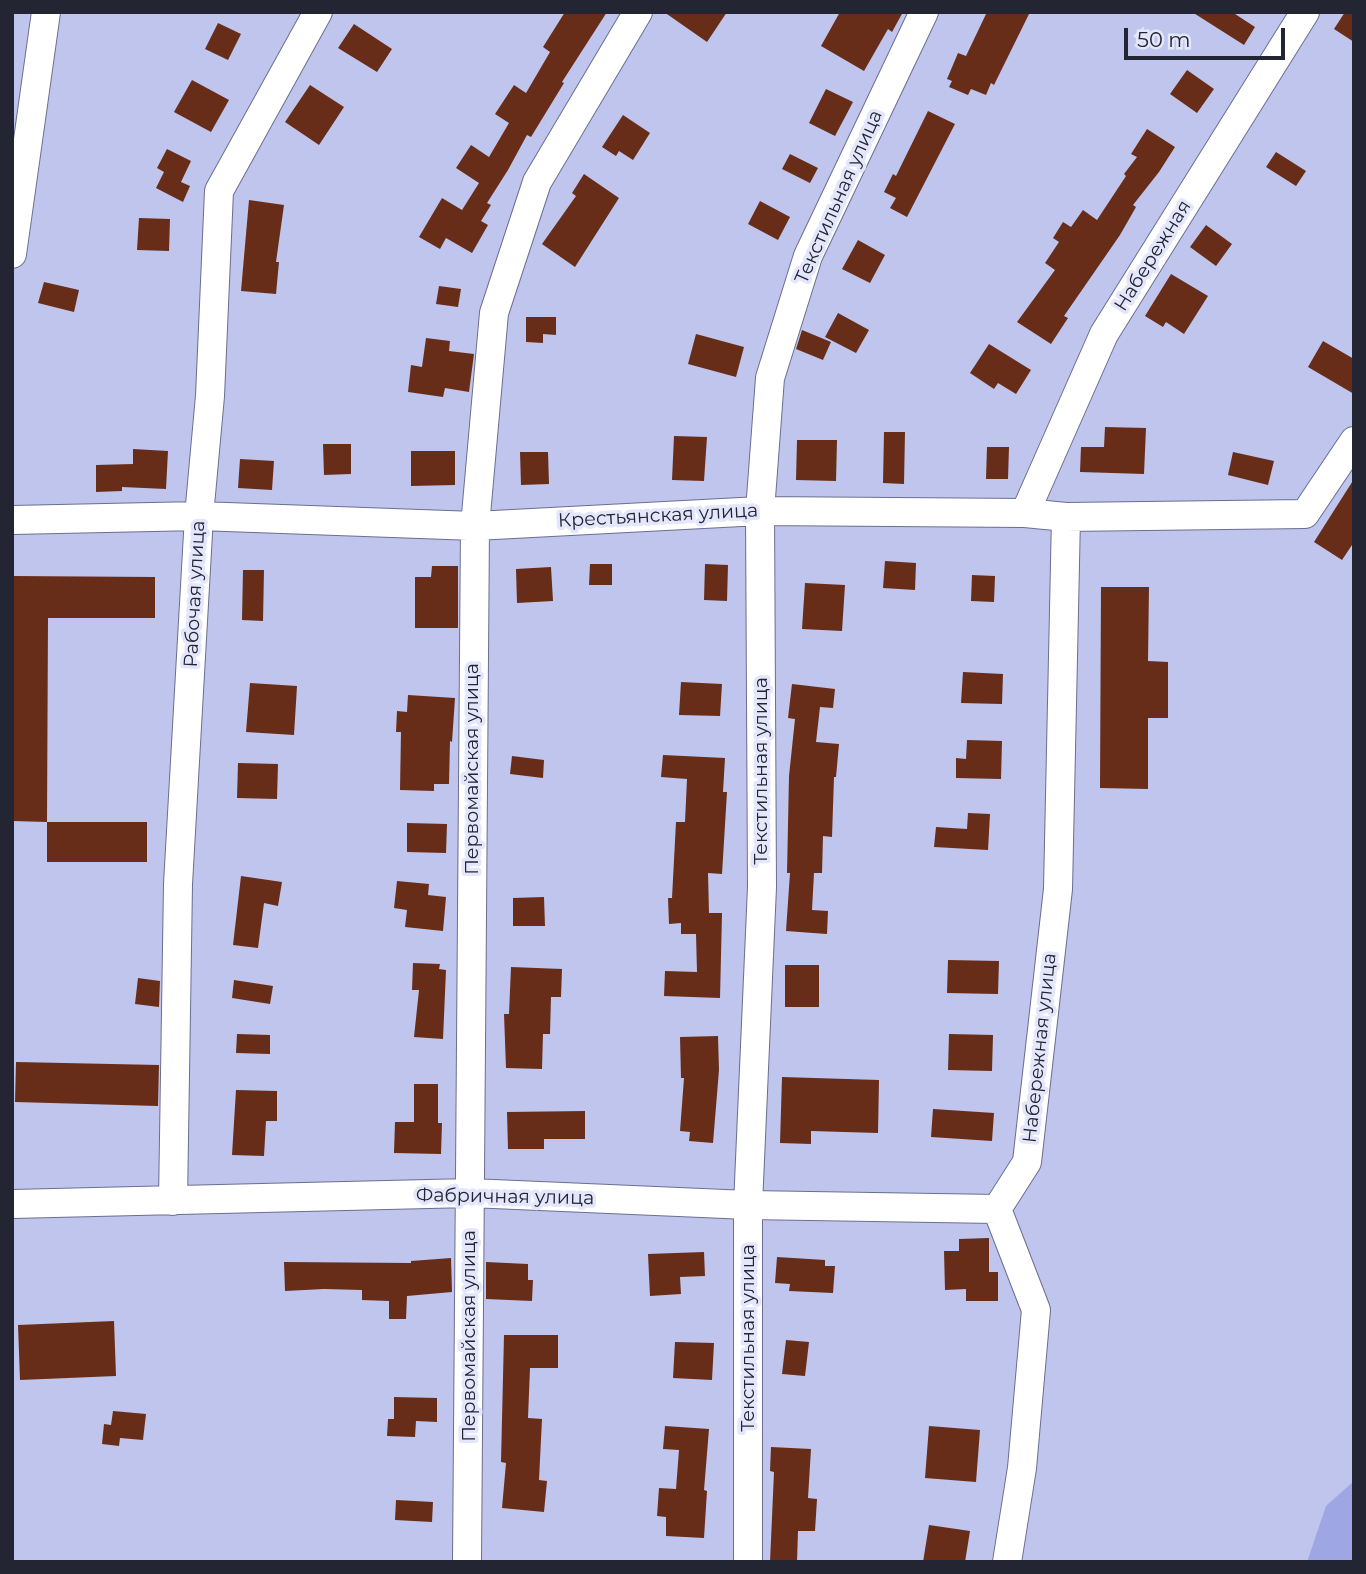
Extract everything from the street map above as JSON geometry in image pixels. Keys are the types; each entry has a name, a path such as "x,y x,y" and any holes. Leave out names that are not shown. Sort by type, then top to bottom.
{"street":[{"path":"12,254 46,12"},
{"name":"Рабочая улица","path":"173,1200 178,884 200,516 210,396 219,191 318,12"},
{"name":"Первомайская улица","path":"467,1562 475,526 494,313 537,182 638,12"},
{"name":"Текстильная улица","path":"748,1562 748,1205 762,887 761,511 770,378 808,256 924,12"},
{"name":"Набережная","path":"1025,513 1104,334 1305,12"},
{"name":"Крестьянская улица","path":"12,520 200,516 475,526 761,511 1025,513 1066,517 1305,514 1349,458"},
{"name":"Набережная улица","path":"997,1209 1027,1162 1058,889 1066,517"},
{"name":"Фабричная улица","path":"12,1203 470,1193 748,1205 997,1209"},
{"path":"997,1209 1036,1310 1022,1468 1007,1562"}],"water":[{"path":"1354,1481 1354,1562 1307,1562 1326,1506"}],"building":[{"path":"565,12 607,12 531,137 527,135 487,203 491,205 481,221 488,225 472,253 446,238 440,249 419,237 442,198 462,210 479,183 456,168 471,145 489,157 509,123 495,114 514,85 526,93 550,52 543,47"},
{"path":"664,12 727,12 707,42"},
{"path":"840,12 903,12 892,32 888,29 864,71 821,46"},
{"path":"987,12 1030,12 994,85 991,83 986,95 971,89 968,95 949,87 952,81 947,79 958,53 966,56"},
{"path":"1192,12 1232,12 1255,27 1244,45"},
{"path":"1345,12 1354,12 1354,42 1334,29"},
{"path":"218,23 241,34 228,60 205,49"},
{"path":"354,24 392,49 377,72 338,48"},
{"path":"1187,70 1214,89 1197,113 1170,94"},
{"path":"192,80 229,100 211,132 174,112"},
{"path":"310,85 344,107 319,145 285,122"},
{"path":"826,89 853,102 835,136 809,123"},
{"path":"928,111 955,124 907,217 890,208 896,198 884,192 893,174 896,176"},
{"path":"623,115 650,133 633,160 619,151 616,156 602,147"},
{"path":"1147,129 1175,147 1133,205 1136,207 1120,235 1064,316 1068,318 1051,344 1017,322 1055,270 1045,263 1059,242 1053,238 1063,222 1071,227 1083,210 1097,220 1137,157 1131,154"},
{"path":"167,149 191,161 181,182 190,186 183,202 156,188 164,172 157,168"},
{"path":"1276,152 1306,171 1296,186 1266,167"},
{"path":"790,154 818,168 810,183 782,169"},
{"path":"584,174 619,198 575,267 542,244 576,196 572,193"},
{"path":"249,200 284,205 276,262 279,262 276,294 241,291"},
{"path":"760,201 790,217 778,240 748,224"},
{"path":"139,218 170,219 169,251 137,250"},
{"path":"1206,225 1232,244 1216,266 1190,247"},
{"path":"858,240 885,255 870,283 842,269"},
{"path":"1171,274 1208,296 1184,334 1166,322 1163,327 1145,316"},
{"path":"44,282 79,290 74,312 38,303"},
{"path":"439,286 461,289 458,307 436,304"},
{"path":"838,313 869,330 856,353 825,337"},
{"path":"526,317 556,317 556,335 543,334 543,343 526,342"},
{"path":"802,330 831,342 823,360 796,349"},
{"path":"696,334 744,347 736,377 688,364"},
{"path":"426,338 450,341 449,351 474,354 469,392 445,388 443,397 408,392 411,365 422,367"},
{"path":"1323,341 1354,359 1354,394 1308,367"},
{"path":"989,344 1031,370 1016,394 998,383 994,389 970,373"},
{"path":"1105,427 1146,428 1144,474 1080,472 1081,447 1104,447"},
{"path":"884,432 905,432 904,484 883,483"},
{"path":"674,436 707,437 704,481 672,480"},
{"path":"797,440 837,440 836,481 796,480"},
{"path":"323,444 351,444 351,474 324,475"},
{"path":"987,447 1009,447 1008,479 986,479"},
{"path":"133,449 168,451 166,489 122,487 122,491 96,492 96,465 133,464"},
{"path":"411,451 455,451 455,485 411,486"},
{"path":"520,452 548,452 549,484 521,485"},
{"path":"1233,452 1274,461 1268,485 1228,475"},
{"path":"240,459 274,461 272,490 238,488"},
{"path":"1354,479 1354,542 1342,560 1314,542"},
{"path":"885,561 916,563 915,590 883,588"},
{"path":"590,564 612,564 612,585 589,585"},
{"path":"705,564 728,565 727,601 704,600"},
{"path":"432,566 458,566 458,628 415,628 415,577 431,577"},
{"path":"551,567 553,601 517,603 516,569"},
{"path":"243,570 264,570 263,621 242,620"},
{"path":"972,575 995,576 994,602 971,601"},
{"path":"12,576 155,577 155,618 48,618 47,822 12,821"},
{"path":"805,583 845,585 842,631 802,629"},
{"path":"1101,587 1149,587 1148,661 1168,662 1168,718 1148,718 1148,789 1100,788"},
{"path":"963,672 1003,674 1002,704 961,703"},
{"path":"681,682 722,684 720,716 679,715"},
{"path":"250,683 297,686 294,735 246,732"},
{"path":"792,684 835,689 833,708 820,707 816,742 839,744 834,777 832,837 823,836 822,873 814,873 812,910 828,911 827,934 786,931 790,873 787,873 789,776 795,719 788,718"},
{"path":"408,695 455,698 449,784 434,784 434,791 400,790 401,732 396,732 397,711 407,712"},
{"path":"967,740 1002,741 1001,779 956,778 956,758 966,759"},
{"path":"663,755 725,758 723,792 727,792 722,874 708,873 709,913 722,913 720,998 664,996 665,971 697,972 696,934 681,934 681,923 669,924 668,898 672,898 676,822 685,822 687,779 661,777"},
{"path":"512,756 544,760 543,778 510,774"},
{"path":"238,763 278,764 277,799 237,798"},
{"path":"968,813 990,814 988,850 934,847 936,827 967,829"},
{"path":"47,822 147,822 147,862 47,862"},
{"path":"407,823 447,824 446,853 407,852"},
{"path":"241,876 282,882 278,906 264,903 258,948 233,945"},
{"path":"397,881 429,884 428,895 446,897 443,931 405,927 407,910 394,908"},
{"path":"544,897 545,926 513,926 513,898"},
{"path":"948,960 999,961 998,994 947,993"},
{"path":"413,963 440,964 439,969 446,970 443,1039 414,1037 419,990 412,990"},
{"path":"785,965 819,965 819,1007 785,1007"},
{"path":"511,967 562,969 561,997 551,997 550,1034 543,1034 542,1069 506,1068 504,1014 509,1014"},
{"path":"138,978 160,981 159,1007 135,1004"},
{"path":"234,980 273,986 270,1004 232,998"},
{"path":"237,1034 270,1035 270,1054 236,1053"},
{"path":"949,1034 993,1035 992,1071 948,1070"},
{"path":"718,1036 719,1070 713,1143 689,1141 690,1132 680,1131 684,1078 681,1078 680,1037"},
{"path":"16,1062 159,1065 158,1106 15,1102"},
{"path":"782,1077 879,1080 878,1133 811,1131 811,1144 780,1143"},
{"path":"414,1084 438,1084 438,1123 442,1123 441,1154 394,1153 395,1122 414,1122"},
{"path":"236,1090 277,1091 277,1121 266,1121 264,1156 232,1155"},
{"path":"933,1109 994,1113 992,1141 931,1137"},
{"path":"585,1111 585,1139 544,1139 544,1149 508,1149 507,1112"},
{"path":"989,1238 989,1272 998,1272 998,1301 966,1301 966,1289 945,1290 944,1251 959,1251 959,1239"},
{"path":"704,1252 705,1276 680,1277 681,1294 650,1296 648,1254"},
{"path":"777,1257 825,1260 825,1266 835,1266 833,1293 789,1291 790,1284 775,1283"},
{"path":"451,1258 452,1292 407,1296 406,1319 389,1319 389,1301 362,1300 362,1290 285,1291 284,1262 411,1263"},
{"path":"486,1262 528,1264 528,1280 533,1280 532,1301 486,1299"},
{"path":"114,1321 116,1376 20,1380 18,1325"},
{"path":"504,1335 558,1335 558,1368 530,1368 528,1418 542,1419 539,1480 547,1481 544,1512 502,1508 506,1463 501,1462"},
{"path":"786,1340 809,1342 805,1376 782,1374"},
{"path":"675,1342 714,1343 712,1380 673,1378"},
{"path":"394,1397 437,1398 437,1422 416,1421 415,1437 387,1436 388,1419 394,1419"},
{"path":"113,1411 146,1414 143,1440 120,1438 119,1446 102,1444 104,1424 111,1425"},
{"path":"665,1426 709,1429 704,1490 707,1491 704,1538 666,1536 666,1517 657,1516 659,1488 676,1489 679,1450 663,1449"},
{"path":"929,1426 980,1430 976,1482 925,1478"},
{"path":"771,1447 811,1449 808,1498 817,1499 815,1531 798,1531 797,1562 770,1562 774,1472 770,1471"},
{"path":"396,1500 433,1502 432,1522 395,1520"},
{"path":"929,1525 970,1531 965,1562 923,1562"}]}
